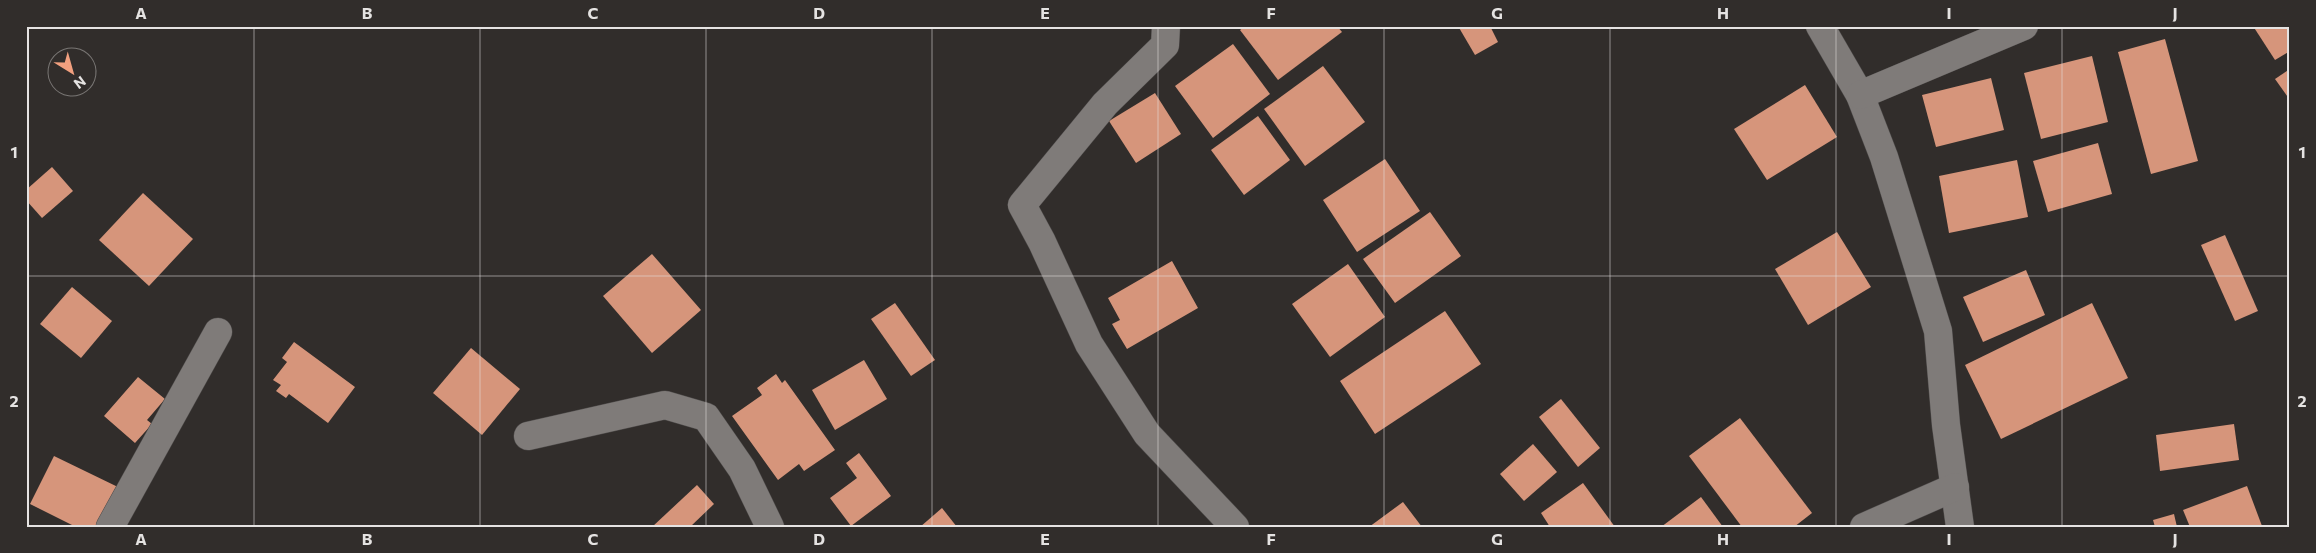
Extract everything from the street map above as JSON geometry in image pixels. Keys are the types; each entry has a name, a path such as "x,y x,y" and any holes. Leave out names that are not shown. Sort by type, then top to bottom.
{"street":[{"path":"1166,26 1165,46 1105,104 1022,205 1042,242 1089,344 1147,434 1235,527"},
{"path":"1820,26 1860,95 1884,157 1938,331 1946,425 1960,527"},
{"path":"1860,95 2024,26"},
{"path":"110,527 218,332"},
{"path":"528,436 665,405 706,417 742,469 770,527"},
{"path":"1864,527 1955,487"}],"building":[{"path":"1245,26 1337,26 1342,32 1278,80 1240,30"},
{"path":"1458,26 1490,26 1498,42 1475,55"},
{"path":"2253,26 2290,26 2290,51 2275,60"},
{"path":"2165,39 2198,161 2151,174 2118,52"},
{"path":"1233,44 1270,94 1213,138 1175,86"},
{"path":"2092,56 2108,122 2041,139 2024,73"},
{"path":"1323,66 1365,122 1305,166 1264,109"},
{"path":"2290,69 2290,100 2275,79"},
{"path":"1991,78 2004,130 1936,147 1922,95"},
{"path":"1805,85 1837,137 1767,180 1734,129"},
{"path":"1155,93 1181,134 1136,163 1109,121"},
{"path":"1258,116 1290,160 1244,195 1211,150"},
{"path":"2098,143 2112,194 2048,212 2033,161"},
{"path":"1385,159 1420,211 1357,252 1323,200"},
{"path":"2017,160 2028,217 1949,233 1939,176"},
{"path":"52,167 73,191 42,218 26,200 26,190"},
{"path":"143,193 193,239 149,286 99,240"},
{"path":"1430,212 1461,256 1395,303 1363,259"},
{"path":"1837,232 1871,287 1808,325 1775,269"},
{"path":"2225,235 2258,311 2235,321 2201,245"},
{"path":"652,254 701,310 652,353 603,296"},
{"path":"1172,261 1198,308 1127,349 1112,324 1120,320 1108,298"},
{"path":"1348,264 1385,317 1330,357 1292,304"},
{"path":"2026,270 2045,315 1983,342 1963,297"},
{"path":"72,287 112,321 81,358 40,324"},
{"path":"895,303 935,360 911,376 871,319"},
{"path":"2092,303 2128,378 2001,439 1965,365"},
{"path":"1445,311 1481,364 1375,434 1340,381"},
{"path":"294,342 355,387 328,423 289,394 286,398 276,391 281,385 273,380 287,362 282,358"},
{"path":"471,348 520,389 482,435 433,393"},
{"path":"864,360 887,399 835,430 812,390"},
{"path":"776,374 782,383 785,380 835,450 804,471 799,464 778,480 732,416 762,395 757,388"},
{"path":"138,377 165,399 147,420 152,424 135,443 104,416"},
{"path":"1561,399 1600,448 1578,467 1539,417"},
{"path":"1740,418 1812,513 1794,527 1742,527 1689,456"},
{"path":"2234,424 2239,460 2160,471 2156,435"},
{"path":"1533,444 1557,472 1524,501 1500,474"},
{"path":"859,453 891,496 851,526 830,498 857,478 846,463"},
{"path":"54,456 120,488 100,527 76,527 30,504"},
{"path":"1583,483 1615,527 1550,527 1541,513"},
{"path":"697,485 714,504 690,527 652,527"},
{"path":"2247,486 2262,526 2190,527 2183,510"},
{"path":"1701,497 1723,527 1661,527"},
{"path":"1403,502 1422,527 1369,527"},
{"path":"942,508 957,527 920,527"},
{"path":"2174,514 2177,527 2155,527 2153,520"}]}
